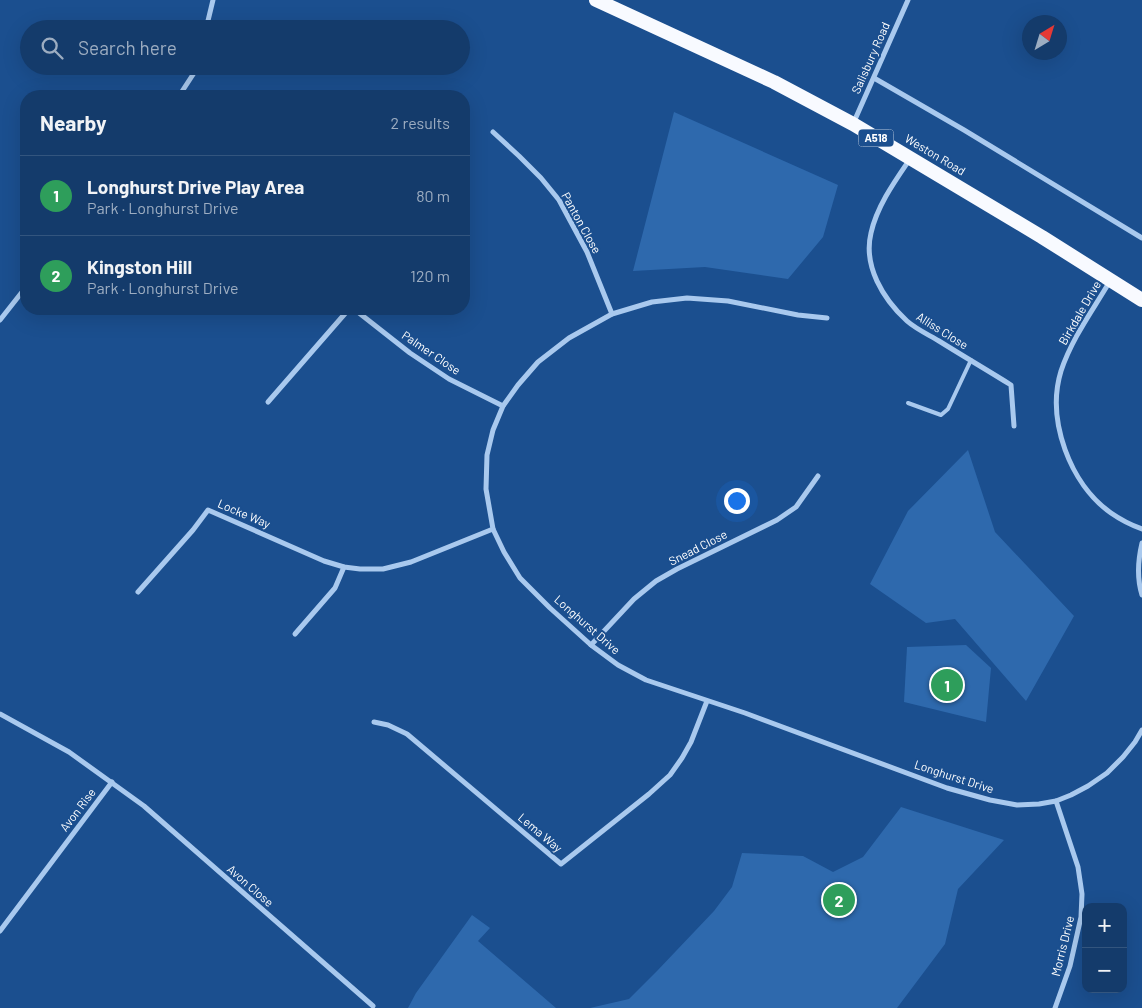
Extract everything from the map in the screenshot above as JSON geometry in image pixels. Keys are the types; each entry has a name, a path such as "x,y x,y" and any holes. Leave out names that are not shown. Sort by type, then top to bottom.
{"highway":[{"name":"Weston Road","path":"596,0 774,82 853,124 1042,237 1142,300"}],"street":[{"path":"208,20 213,0"},
{"name":"Salisbury Road","path":"853,124 908,0"},
{"path":"183,90 193,75"},
{"path":"874,78 1142,238"},
{"name":"Panton Close","path":"494,132 542,178 559,200 587,252 612,314"},
{"name":"Alliss Close","path":"910,158 883,202 873,226 869,248 873,271 881,290 908,322 1011,385 1014,426"},
{"name":"Birkdale Drive","path":"1111,280 1081,328 1061,371 1057,392 1057,414 1061,440 1079,478 1093,496 1111,513 1142,529"},
{"path":"0,320 20,295"},
{"name":"Longhurst Drive","path":"827,318 798,315 728,301 687,298 652,302 612,314 569,338 538,362 503,406 493,430 487,455 486,489 494,529 504,552 520,578 591,646 618,665 646,680 745,713 947,788 990,800 1017,804 1039,804 1056,801 1071,795 1088,786 1107,772 1123,757 1142,730"},
{"path":"268,402 344,315"},
{"name":"Palmer Close","path":"362,315 410,353 449,379 503,406"},
{"name":"Snead Close","path":"591,646 634,599 656,581 777,520 796,507 818,476"},
{"name":"Locke Way","path":"138,592 193,530 208,510 324,560 344,567 360,569 383,568 411,562 494,529"},
{"path":"1142,543 1139,556 1139,576 1142,595"},
{"path":"295,634 335,588 344,567"},
{"name":"Lema Way","path":"374,722 388,725 407,734 561,864 670,775 691,742 707,701"},
{"name":"Avon Rise","path":"0,714 68,752 112,782 0,931"},
{"name":"Avon Close","path":"112,782 144,806 373,1006"},
{"name":"Morris Drive","path":"1055,1008 1070,966 1081,917 1082,894 1078,867 1056,801"}],"lane":[{"path":"908,403 942,415 948,409 971,360"}],"shaded area":[{"path":"674,112 838,185 823,237 788,279 705,267 633,271"},
{"path":"968,450 995,532 1074,616 1026,701 955,619 926,623 870,584 908,511"},
{"path":"966,645 991,668 986,722 904,702 907,647"},
{"path":"901,807 1004,840 958,889 945,944 897,1008 590,1008 629,999 657,971 714,911 732,887 742,853 803,856 833,872 863,857"},
{"path":"472,915 490,928 478,941 556,1008 408,1008 416,993"}],"place":[{"name":"Longhurst Drive Play Area","path":"947,685"},
{"name":"Kingston Hill","path":"839,900"}]}
